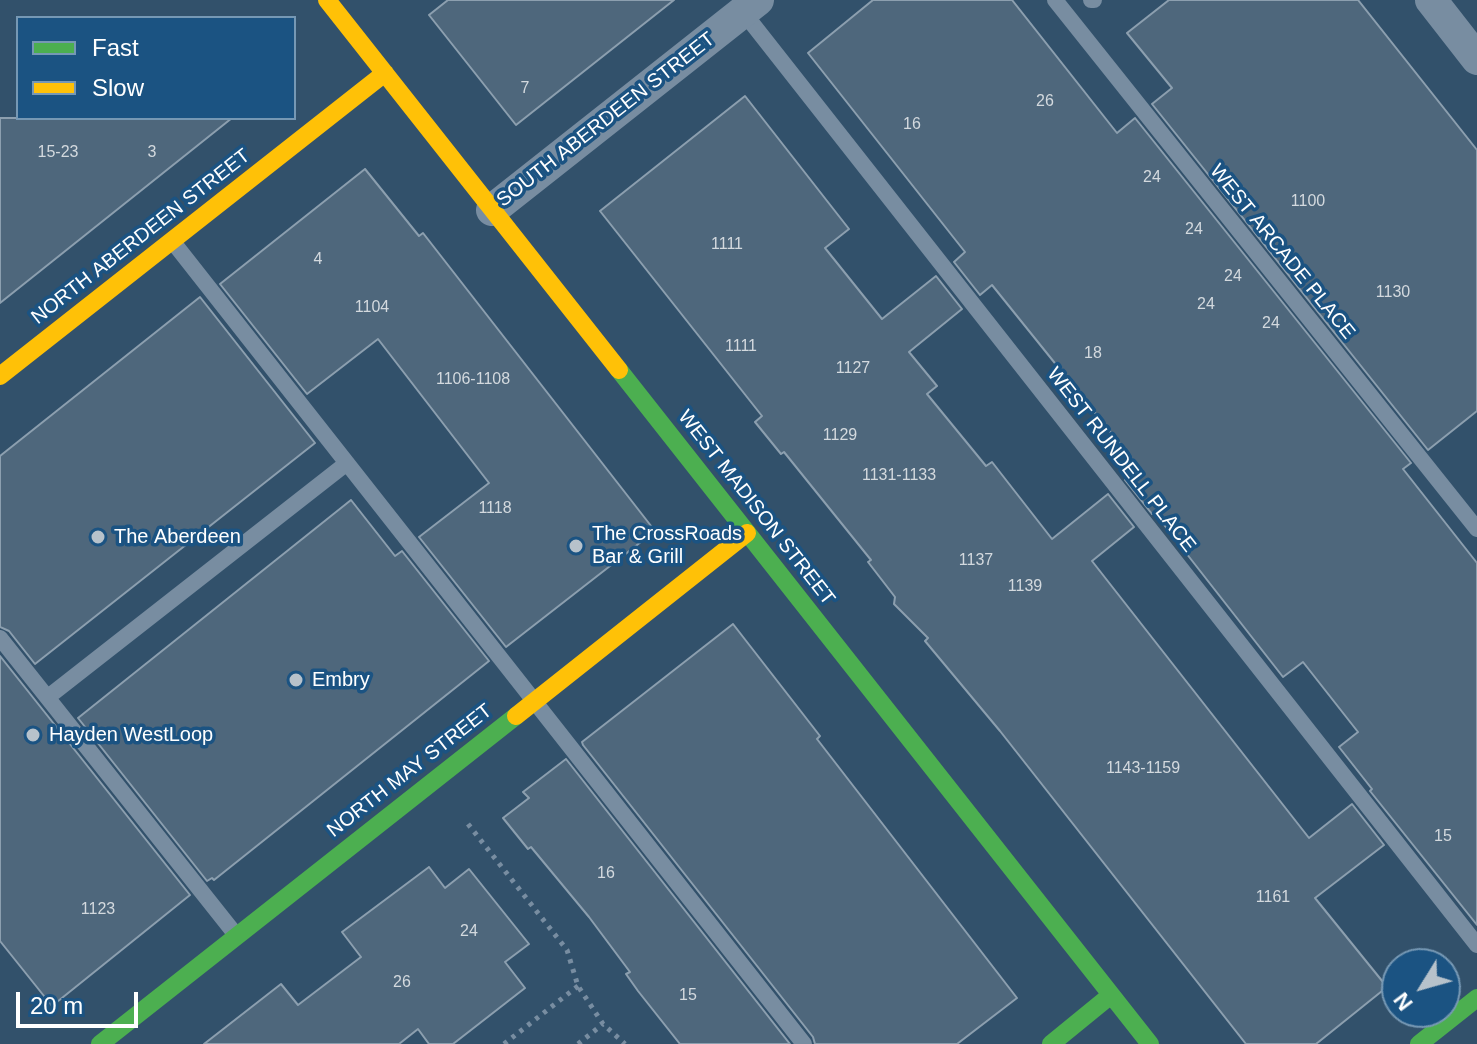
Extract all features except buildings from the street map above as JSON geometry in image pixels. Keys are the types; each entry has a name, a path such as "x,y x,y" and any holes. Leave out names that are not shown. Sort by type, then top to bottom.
{"street":[{"name":"WEST MADISON STREET","path":"327,0 1150,1044"},
{"path":"1431,0 1477,59"},
{"name":"SOUTH ABERDEEN STREET","path":"492,210 745,4"},
{"name":"NORTH ABERDEEN STREET","path":"0,376 385,73"},
{"name":"NORTH MAY STREET","path":"100,1044 747,533"},
{"path":"1051,1044 1111,995"},
{"path":"1419,1044 1440,1038 1477,998"}],"lane":[{"name":"WEST ARCADE PLACE","path":"1055,0 1477,529"},
{"name":"WEST RUNDELL PLACE","path":"745,4 1477,945"},
{"path":"172,241 804,1044"},
{"path":"48,697 347,463"},
{"path":"0,638 237,936"}],"path":[{"path":"468,824 567,950 578,986 603,1024 625,1044"},
{"path":"505,1044 578,986"},
{"path":"578,1044 603,1024"}],"traffic: fast":[{"path":"619,370 1150,1044"},
{"path":"100,1044 516,716"},
{"path":"1051,1044 1111,995"},
{"path":"1419,1044 1477,998"}],"traffic: slow":[{"path":"327,0 619,370"},
{"path":"0,376 385,73"},
{"path":"516,716 747,533"}],"place":[{"name":"The Aberdeen","path":"98,537"},
{"name":"The CrossRoads Bar & Grill","path":"576,546"},
{"name":"Embry","path":"296,680"},
{"name":"Hayden WestLoop","path":"33,735"}]}
